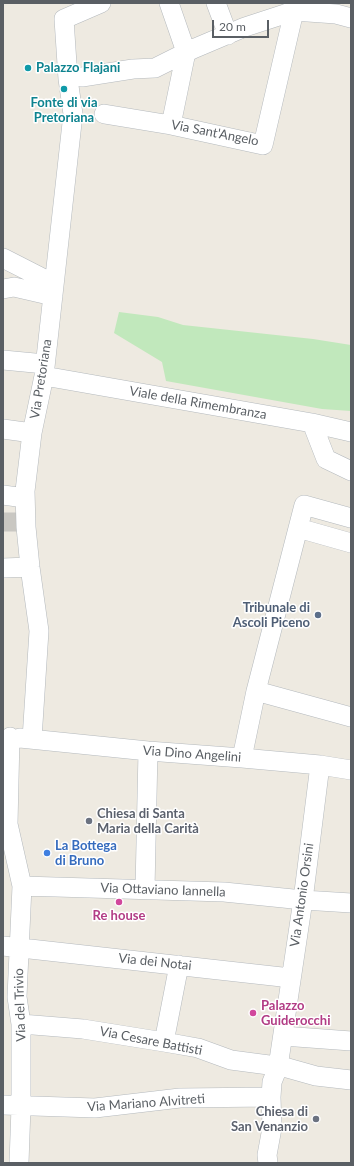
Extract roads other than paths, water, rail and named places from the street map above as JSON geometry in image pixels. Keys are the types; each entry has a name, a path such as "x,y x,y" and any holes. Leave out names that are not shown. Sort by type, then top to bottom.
{"street":[{"name":"Via Pretoriana","path":"32,739 39,631 23,522 32,432 45,370 73,114 68,79 64,19 101,3"},
{"path":"169,3 186,52 171,125"},
{"path":"216,3 228,34"},
{"path":"82,77 133,68 155,68 186,52 293,7 351,18"},
{"name":"Via Sant'Angelo","path":"104,114 171,125 263,145 293,7"},
{"path":"3,258 53,290"},
{"path":"3,272 8,288 53,290"},
{"name":"Viale della Rimembranza","path":"3,360 45,370 351,432"},
{"path":"312,423 326,459 351,471"},
{"path":"3,429 32,432"},
{"path":"3,495 25,498"},
{"path":"242,758 256,691 304,505 351,518"},
{"path":"298,528 351,543"},
{"path":"3,568 30,568"},
{"path":"256,691 351,717"},
{"name":"Via Dino Angelini","path":"6,737 148,751 320,765 351,770"},
{"name":"Via del Trivio","path":"6,737 5,824 22,886 11,946 10,997 21,1024 12,1106 19,1163"},
{"path":"145,889 148,751"},
{"name":"Via Antonio Orsini","path":"268,1163 267,1155 272,1128 272,1082 278,1067 303,900 320,765"},
{"name":"Via Ottaviano Iannella","path":"22,886 224,892 351,903"},
{"name":"Via dei Notai","path":"11,946 291,978"},
{"path":"164,1042 179,965"},
{"name":"Via Cesare Battisti","path":"21,1024 84,1029 164,1042 198,1048 231,1060 278,1067 316,1076 351,1080"},
{"path":"283,1031 351,1041"},
{"name":"Via Mariano Alvitreti","path":"12,1106 95,1108 180,1098 271,1097"}],"tunnel":[{"path":"3,522 20,522"}],"place":[{"name":"Palazzo Flajani","path":"28,68"},
{"name":"Fonte di via Pretoriana","path":"64,89"},
{"name":"Tribunale di Ascoli Piceno","path":"318,615"},
{"name":"Chiesa di Santa Maria della Carità","path":"89,821"},
{"name":"La Bottega di Bruno","path":"47,853"},
{"name":"Re house","path":"119,902"},
{"name":"Palazzo Guiderocchi","path":"253,1013"},
{"name":"Chiesa di San Venanzio","path":"316,1119"}]}
